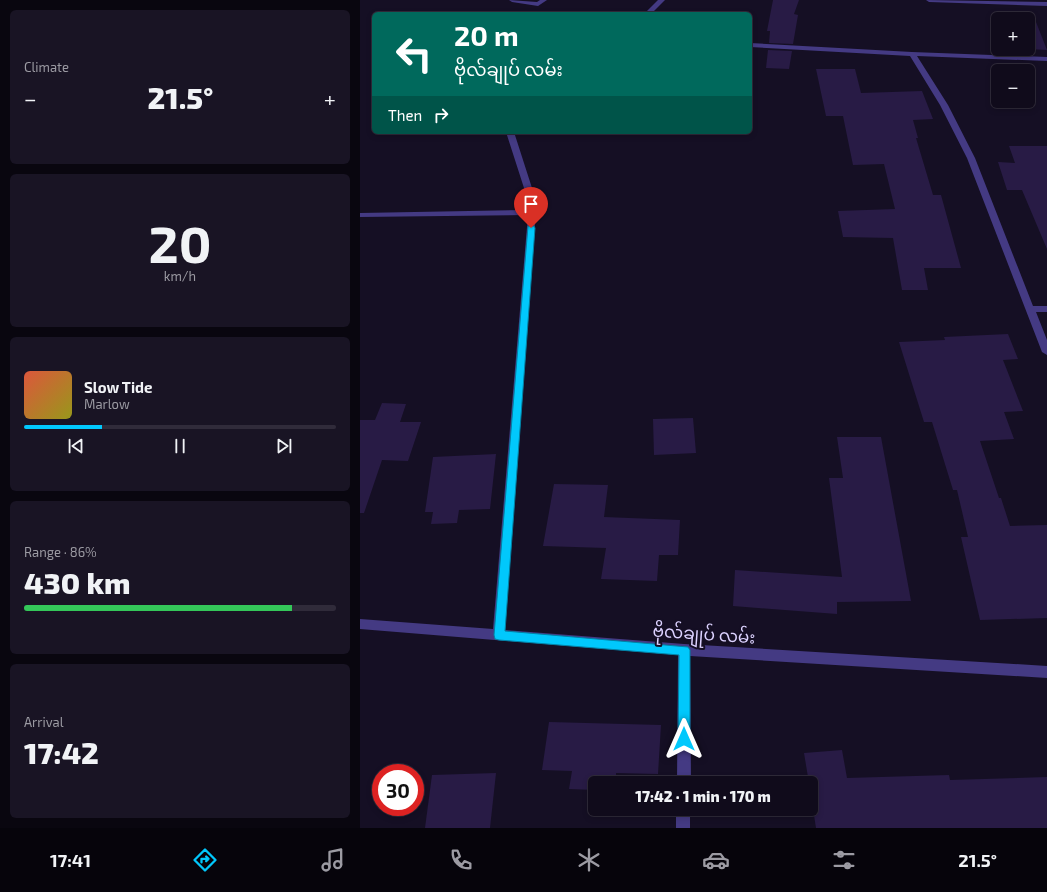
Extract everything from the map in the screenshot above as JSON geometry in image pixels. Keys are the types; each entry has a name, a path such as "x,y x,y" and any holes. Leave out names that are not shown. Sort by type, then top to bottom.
{"street":[{"path":"512,0 538,4 544,0"},
{"path":"649,12 662,0"},
{"path":"929,0 1047,4"},
{"path":"752,45 912,54 1047,59"},
{"path":"912,54 944,105 971,158 1047,352"},
{"path":"499,635 532,212 528,188 511,134"},
{"path":"360,215 532,212"},
{"path":"1031,309 1047,309"},
{"name":"ဗိုလ်ချုပ် လမ်း","path":"360,624 684,650 1047,672"},
{"path":"684,650 684,776"},
{"path":"683,828 684,816"}],"building":[{"path":"773,0 799,0 794,14 798,15 793,44 769,43 770,31 767,31"},
{"path":"1035,22 1036,22 1047,50 1035,49"},
{"path":"768,50 792,51 789,69 766,68"},
{"path":"816,69 855,69 861,93 922,91 933,119 913,120 918,138 916,138 933,195 941,195 961,268 924,268 928,290 902,290 893,238 843,237 838,211 895,209 884,164 853,165 843,116 826,116"},
{"path":"1009,146 1047,146 1047,249 1022,190 1007,190 998,162 1015,163"},
{"path":"1008,334 1018,359 1003,360 1023,411 1004,412 1014,439 980,441 1010,526 1047,525 1047,618 980,620 961,537 968,537 957,490 953,490 932,422 924,422 899,342 945,340 944,337"},
{"path":"382,403 406,404 400,422 421,422 408,461 382,460 364,513 360,513 360,420 375,420"},
{"path":"693,418 696,453 654,455 653,419"},
{"path":"837,437 881,437 911,601 837,602 837,614 733,606 735,570 842,577 829,478 843,478"},
{"path":"496,454 490,509 459,510 457,523 431,524 433,512 425,512 433,457"},
{"path":"554,484 608,485 604,517 680,520 678,555 659,555 657,581 601,579 606,548 543,546"},
{"path":"549,722 661,725 658,774 616,773 616,776 588,776 588,790 569,789 572,771 542,770"},
{"path":"842,750 847,778 949,775 950,780 1047,777 1047,828 816,828 814,816 818,816 818,776 808,776 804,753"},
{"path":"496,773 490,828 425,828 432,775"}],"route":[{"path":"531,228 499,635 684,650 684,739"}]}
